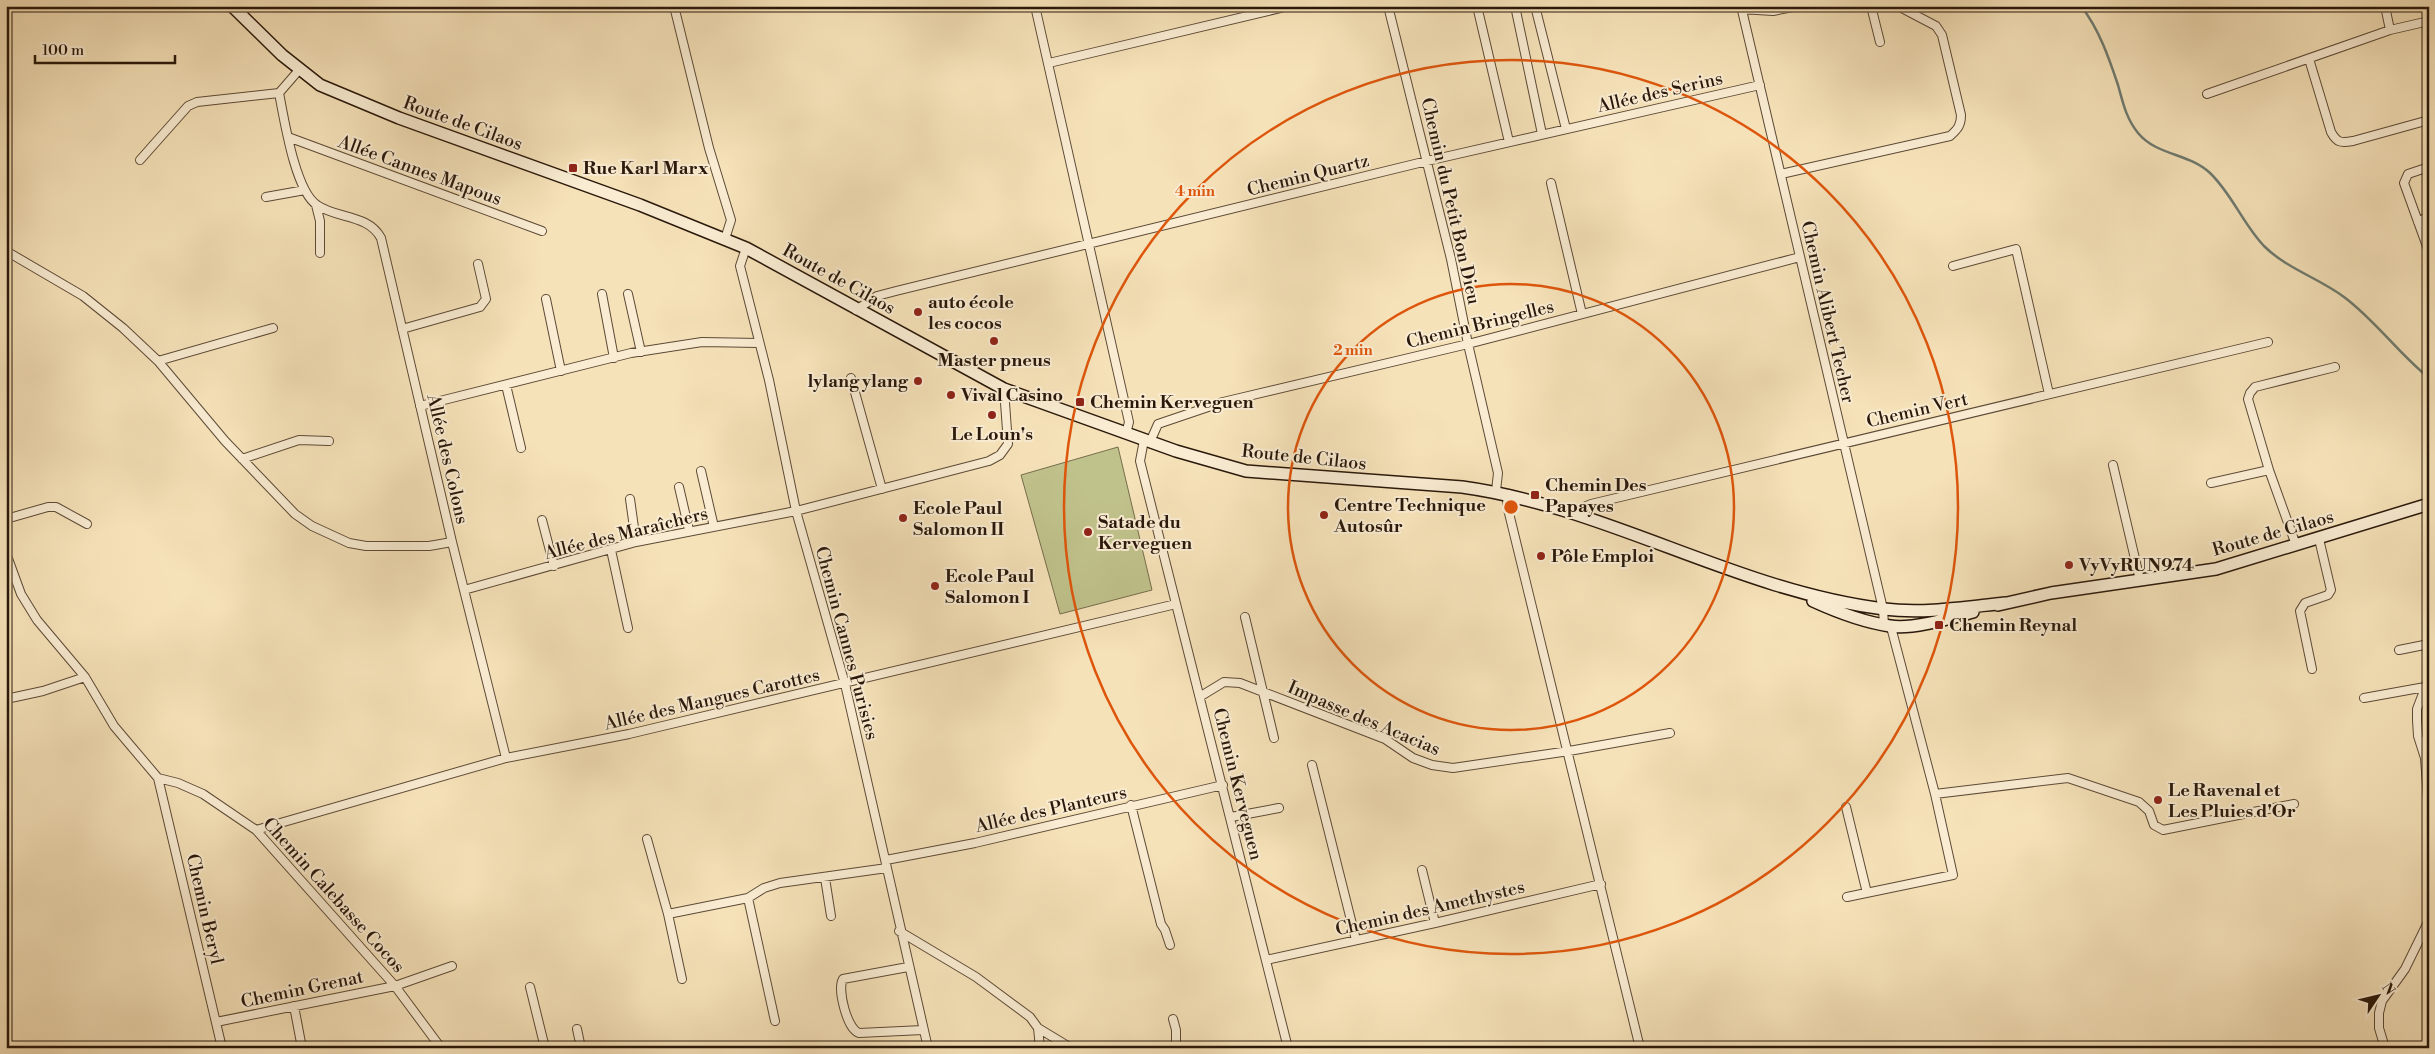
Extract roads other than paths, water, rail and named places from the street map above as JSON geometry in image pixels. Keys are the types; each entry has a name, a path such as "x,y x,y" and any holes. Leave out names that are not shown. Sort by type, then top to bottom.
{"main road":[{"name":"Route de Cilaos","path":"232,6 299,70 320,84 371,107 640,205 746,248 1004,390 1126,434 1246,471 1462,487 1508,494 1578,514 1776,585 1841,613 1888,626 1933,622 1956,612 2051,593 2216,569 2429,504"},
{"name":"Route de Cilaos","path":"1776,585 1842,602 1883,609 1956,612"}],"street":[{"path":"674,6 709,148 731,220 725,239"},
{"path":"1035,6 1129,422 1126,434"},
{"path":"1048,64 1289,6"},
{"name":"Chemin du Petit Bon Dieu","path":"1388,6 1451,259 1468,344 1498,473 1496,491"},
{"path":"1477,6 1509,142"},
{"path":"1514,6 1542,134"},
{"path":"1535,6 1566,129"},
{"path":"1741,8 1773,11 1798,6"},
{"path":"1871,6 1880,42"},
{"path":"1781,174 1950,136 1957,130 1960,124 1960,114 1942,35 1936,26 1898,6"},
{"path":"2385,6 2390,30"},
{"name":"Chemin Alibert Techer","path":"1741,8 1888,626"},
{"path":"2207,94 2390,30 2429,21"},
{"path":"2309,59 2331,132 2336,141 2342,143 2353,142 2429,120"},
{"path":"140,160 188,106 197,102 279,93 299,70"},
{"name":"Allée des Serins","path":"1566,129 1760,85"},
{"path":"279,93 299,179 316,205 320,221 320,253"},
{"name":"Chemin Quartz","path":"856,310 877,296 896,291 1427,161 1566,129"},
{"name":"Allée Cannes Mapous","path":"288,136 542,231"},
{"path":"2429,167 2408,174 2404,178 2429,252"},
{"path":"1551,183 1582,314"},
{"path":"266,197 305,190"},
{"name":"Allée des Colons","path":"316,205 370,224 378,233 506,758"},
{"path":"2418,222 2429,216"},
{"name":"Chemin Cannes Purisies","path":"746,248 740,266 759,342 796,511 845,684 887,864 899,931 928,1048"},
{"path":"1952,266 2016,249 2049,394"},
{"path":"6,251 83,296 123,328 158,361 213,428 295,514 332,537 366,546 430,546 452,542"},
{"name":"Chemin Bringelles","path":"1147,441 1158,424 1223,402 1468,344 1800,257"},
{"path":"402,329 480,307 484,304 486,299 478,264"},
{"path":"602,294 614,358"},
{"path":"628,294 642,352"},
{"path":"546,298 561,371"},
{"path":"158,361 274,328"},
{"path":"420,406 642,352 702,342 759,342"},
{"name":"Chemin Vert","path":"1578,514 1579,509 1591,504 2268,342"},
{"path":"2296,545 2269,470 2248,399 2250,393 2255,388 2335,367"},
{"path":"852,378 882,489"},
{"path":"506,385 521,448"},
{"name":"Allée des Maraîchers","path":"464,590 636,542 689,530 796,511 989,461 1000,455 1008,444 1004,390"},
{"path":"242,459 300,440 329,441"},
{"name":"Chemin Kerveguen","path":"1147,441 1140,461 1201,696 1288,1048"},
{"path":"2113,465 2140,580"},
{"path":"2211,483 2269,470"},
{"path":"701,471 714,527"},
{"path":"679,487 689,530"},
{"path":"1508,494 1507,504 1569,751 1640,1048"},
{"path":"630,500 636,542"},
{"path":"6,520 56,507 87,524"},
{"path":"542,520 554,566"},
{"path":"2312,669 2300,611 2305,603 2328,595 2331,590 2319,539"},
{"path":"611,550 628,628"},
{"path":"6,554 29,607 85,677 114,726 158,778"},
{"name":"Allée des Mangues Carottes","path":"256,830 506,758 630,734 1176,604"},
{"path":"1245,617 1274,738"},
{"path":"1847,897 1953,875 1935,794 1888,626"},
{"path":"2399,650 2429,644"},
{"path":"6,699 43,691 85,677"},
{"path":"2429,678 2417,720 2418,736 2425,758 2429,813"},
{"name":"Impasse des Acacias","path":"1201,696 1229,681 1240,683 1385,739 1413,758 1432,765 1453,768 1569,751 1670,733"},
{"path":"2364,698 2426,687"},
{"path":"1312,765 1356,940"},
{"name":"Chemin Calebasse Cocos","path":"158,778 178,783 203,794 256,830 395,986 441,1048"},
{"name":"Chemin Beryl","path":"158,778 222,1048"},
{"path":"1935,794 2068,778 2140,802 2149,811 2154,826 2163,830 2294,804"},
{"name":"Allée des Planteurs","path":"668,914 748,898 780,883 825,878 1223,785"},
{"path":"1131,805 1160,924 1165,930 1170,945"},
{"path":"1846,807 1867,893"},
{"path":"1230,817 1280,808"},
{"path":"647,839 668,914 682,979"},
{"path":"1422,870 1435,923"},
{"path":"825,878 831,916"},
{"name":"Chemin des Amethystes","path":"1266,960 1601,884"},
{"path":"748,898 775,1021"},
{"path":"2385,1048 2379,1028 2379,1013 2382,1001 2405,969 2429,920"},
{"path":"899,931 976,977 1030,1017 1038,1028 1071,1048"},
{"name":"Chemin Grenat","path":"216,1022 395,986 452,966"},
{"path":"908,967 843,979 841,986 849,1023 853,1030 859,1033 924,1030"},
{"path":"530,987 545,1048"},
{"path":"294,1006 302,1048"},
{"path":"1173,1019 1176,1030 1176,1048"},
{"path":"1038,1028 1040,1048"},
{"path":"576,1030 581,1048"}],"waterway":[{"path":"2081,6 2103,44 2115,75 2125,110 2138,133 2154,146 2202,166 2225,190 2264,246 2283,261 2344,297 2429,378"}],"place":[{"name":"Rue Karl Marx","path":"573,168"},
{"name":"auto école les cocos","path":"918,312"},
{"name":"Master pneus","path":"994,341"},
{"name":"lylang ylang","path":"918,381"},
{"name":"Vival Casino","path":"951,395"},
{"name":"Chemin Kerveguen","path":"1080,402"},
{"name":"Le Loun's","path":"992,415"},
{"name":"Chemin Des Papayes","path":"1535,495"},
{"name":"Centre Technique Autosûr","path":"1324,515"},
{"name":"Ecole Paul Salomon II","path":"903,518"},
{"name":"Satade du Kerveguen","path":"1088,532"},
{"name":"Pôle Emploi","path":"1541,556"},
{"name":"VyVyRUN974","path":"2069,565"},
{"name":"Ecole Paul Salomon I","path":"935,586"},
{"name":"Chemin Reynal","path":"1939,625"},
{"name":"Le Ravenal et Les Pluies d'Or","path":"2158,800"}]}
